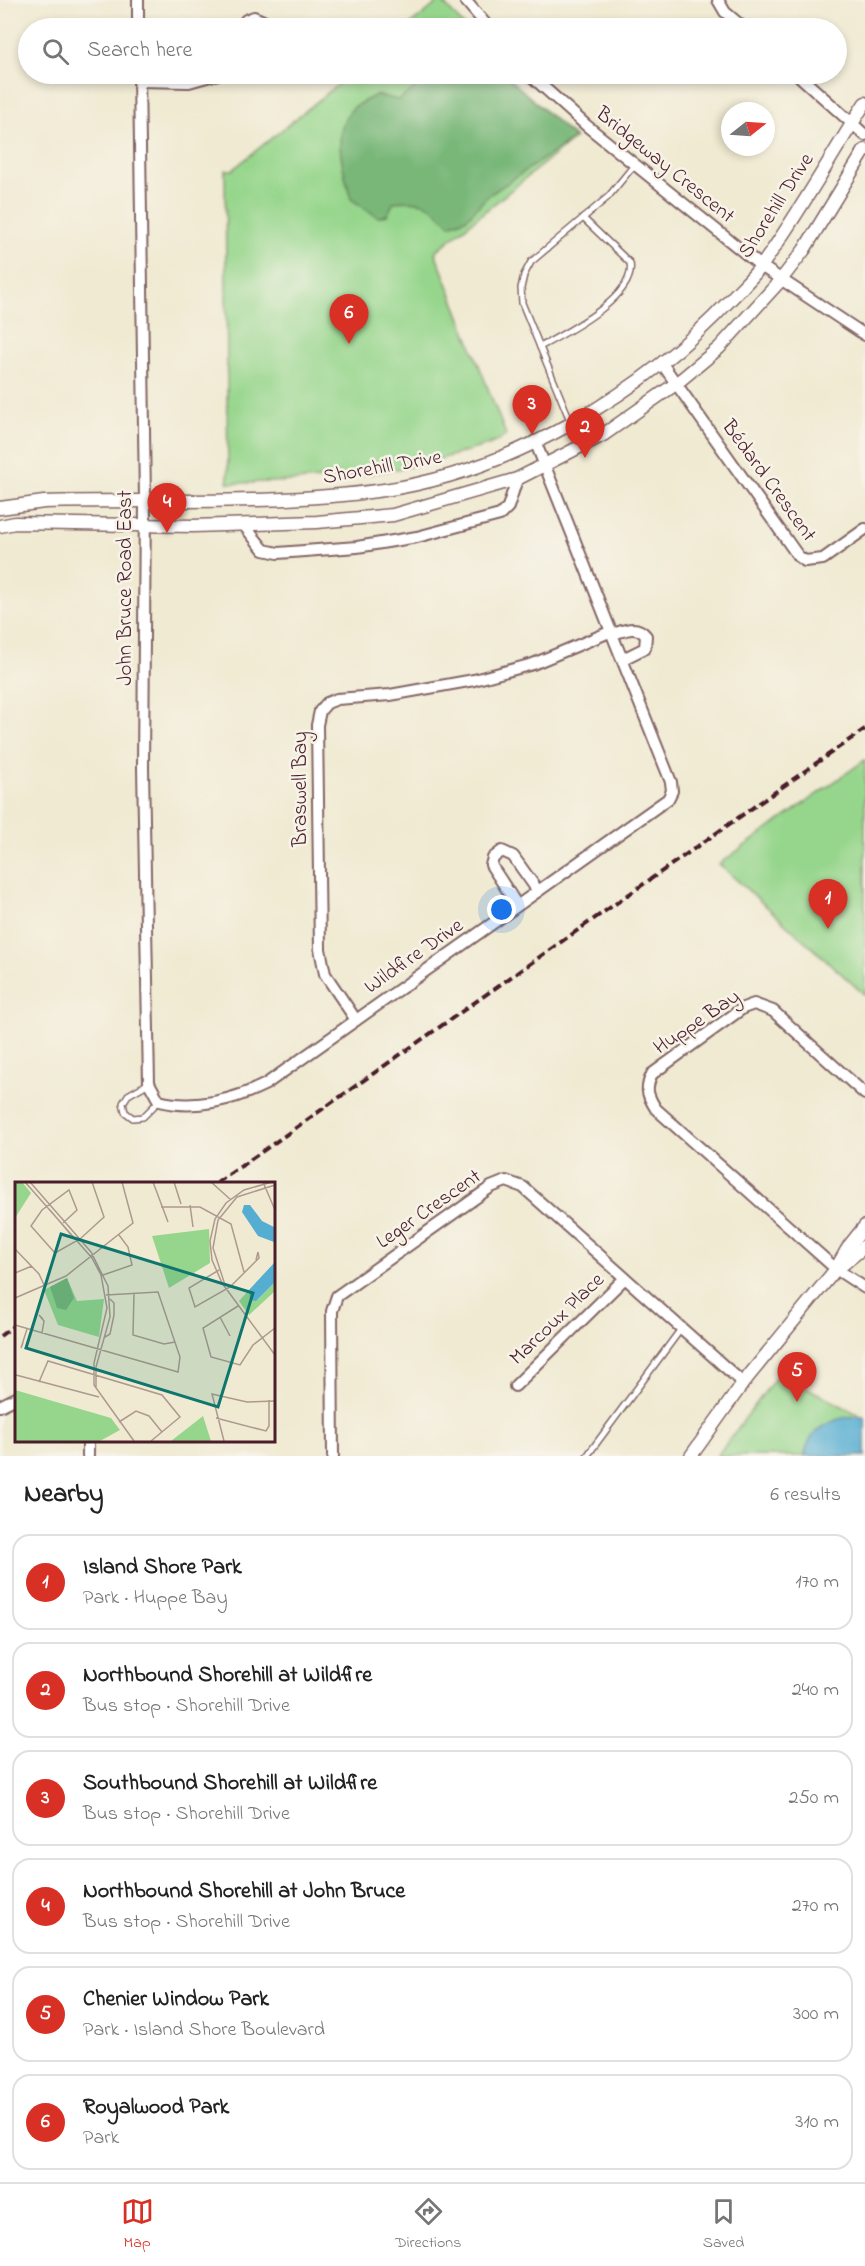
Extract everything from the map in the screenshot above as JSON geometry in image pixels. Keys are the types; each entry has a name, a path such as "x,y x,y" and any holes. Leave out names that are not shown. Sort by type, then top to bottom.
{"street":[{"path":"138,0 138,18"},
{"path":"718,0 725,12 732,18"},
{"path":"468,1 481,18"},
{"name":"John Bruce Road East","path":"139,84 145,500 142,768 149,1083 159,1101"},
{"name":"Bridgeway Crescent","path":"541,84 635,164 780,281 865,335"},
{"path":"808,84 864,133"},
{"name":"Shorehill Drive","path":"0,508 44,502 315,497 386,490 446,477 535,441 572,423 663,364 705,326 761,266 865,103"},
{"name":"Shorehill Drive","path":"0,526 15,523 316,522 393,515 517,478 603,435 677,383 719,348 780,281 804,250 865,150"},
{"name":"Bédard Crescent","path":"663,364 798,556 805,561 823,559 865,529"},
{"name":"Wildfire Drive","path":"159,1101 214,1103 239,1098 266,1084 668,799 672,791 671,782 535,441"},
{"path":"243,524 264,550 278,553 377,544 417,537 500,515 508,507 517,478"},
{"path":"612,633 631,628 643,631 646,636 645,648 622,658"},
{"name":"Braswell Bay","path":"356,1020 326,974 320,949 317,725 320,711 327,703 337,699 390,696 474,680 533,664 612,633"},
{"path":"517,905 491,864 496,854 502,851 513,856 538,891"},
{"name":"Huppe Bay","path":"836,1269 656,1109 648,1097 646,1087 652,1074 743,1008 754,1004 773,1011 865,1094"},
{"name":"Leger Crescent","path":"333,1456 332,1311 337,1296 490,1187 506,1181 523,1187 743,1383"},
{"path":"691,1456 743,1383 836,1269 849,1246 865,1226"},
{"path":"836,1269 865,1246"},
{"path":"836,1269 865,1288"},
{"name":"Marcoux Place","path":"515,1386 624,1279"},
{"path":"0,1406 15,1398"}],"lane":[{"path":"572,423 522,303 521,288 524,274 538,254 608,196 635,164"},
{"path":"540,347 584,322 623,290 630,276 630,263 582,218"},
{"path":"149,1083 128,1095 123,1103 125,1112 133,1118 143,1117 159,1101"},
{"path":"588,1456 681,1329"}],"green space":[{"path":"441,0 457,18 418,18"},
{"path":"339,84 515,84 575,138 435,252 506,435 481,447 377,473 289,481 228,483 225,170 232,170"},
{"path":"417,84 515,84 575,138 489,195 467,218 450,225 431,207 413,201 394,202 387,215 378,217 351,199 342,165 340,141 342,129 345,119 357,105 376,95 399,100"},
{"path":"865,760 865,995 719,864"},
{"path":"779,1373 865,1418 858,1416 806,1449 805,1456 717,1456"}],"water":[{"path":"858,1416 865,1418 865,1456 805,1456 807,1446 816,1431 831,1422"}],"railway":[{"path":"218,1182 865,729"},
{"path":"0,1336 15,1325"}],"place":[{"name":"Royalwood Park","path":"349,344"},
{"name":"Southbound Shorehill at Wildfire","path":"532,435"},
{"name":"Northbound Shorehill at Wildfire","path":"585,458"},
{"name":"Northbound Shorehill at John Bruce","path":"167,533"},
{"name":"Island Shore Park","path":"828,929"},
{"name":"Chenier Window Park","path":"797,1402"}]}
